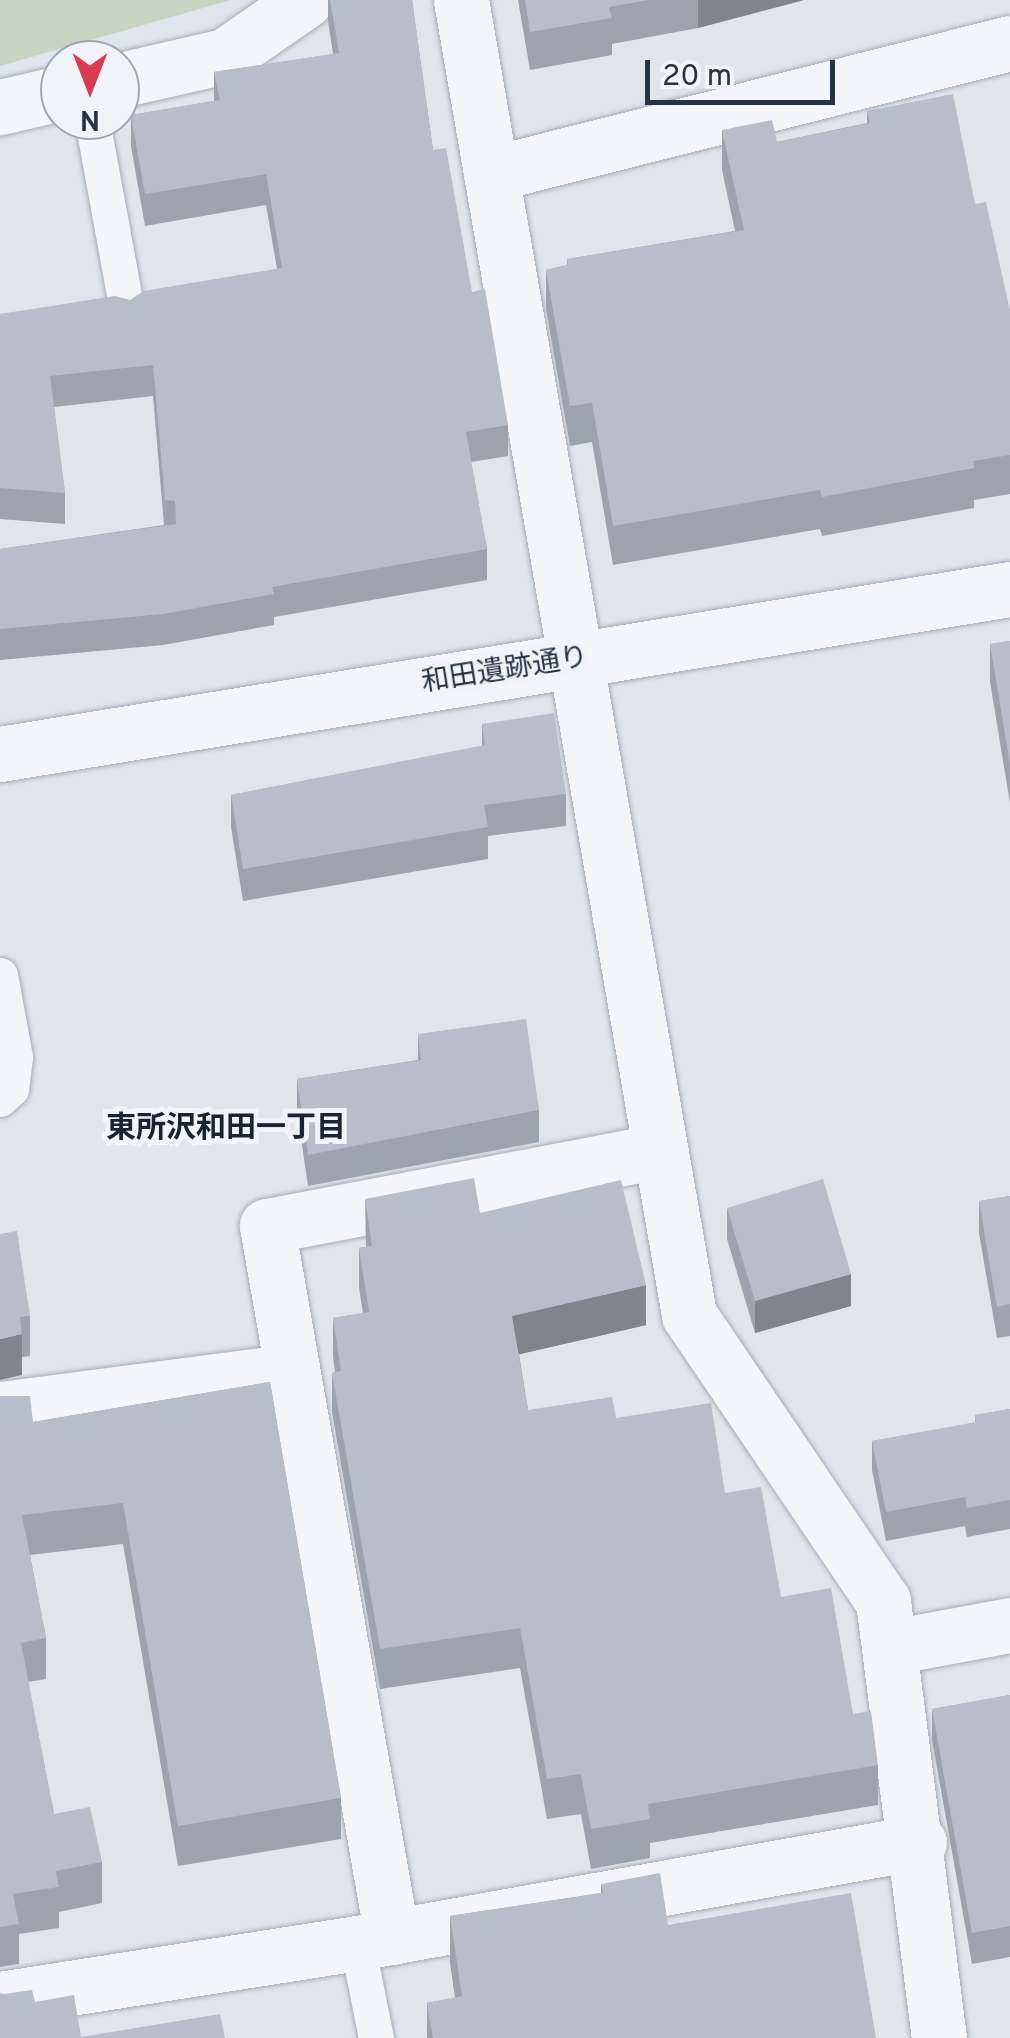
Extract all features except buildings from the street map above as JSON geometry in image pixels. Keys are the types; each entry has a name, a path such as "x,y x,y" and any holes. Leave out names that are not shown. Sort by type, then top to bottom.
{"street":[{"path":"140,75 225,56 306,0"},
{"path":"461,0 572,660 689,1315 882,1601 918,1842 940,2038"},
{"path":"491,174 1010,44"},
{"path":"0,106 40,98"},
{"name":"和田遺跡通り","path":"0,754 1010,589"},
{"path":"375,1940 292,1371 267,1226 659,1151"},
{"path":"0,1410 292,1371"},
{"path":"891,1647 1010,1625"},
{"path":"0,1999 375,1940 918,1842"}],"lane":[{"path":"96,140 127,310"},
{"path":"0,975 15,1057 11,1089 0,1099"},
{"path":"375,1940 376,2038"}],"green space":[{"path":"0,0 231,0 91,40 40,40 40,55 0,66"}],"district":[{"name":"東所沢和田一丁目","path":"226,1130"}]}
